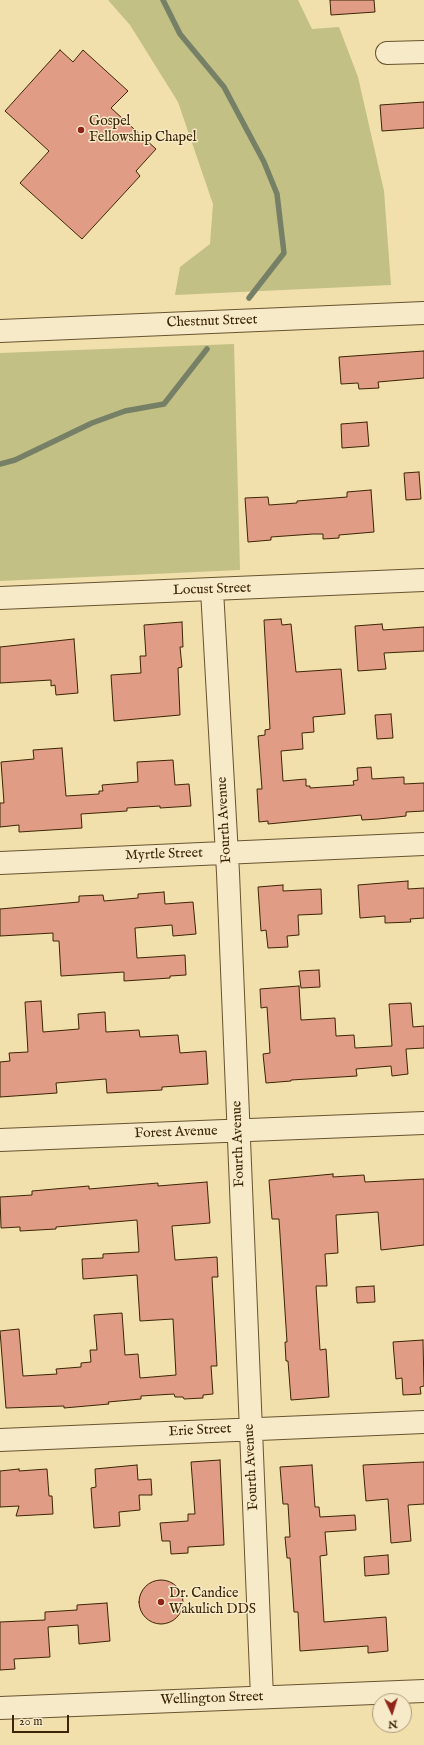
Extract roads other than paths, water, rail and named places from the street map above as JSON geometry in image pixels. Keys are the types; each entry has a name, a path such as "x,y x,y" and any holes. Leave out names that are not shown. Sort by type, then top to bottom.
{"street":[{"path":"387,53 424,52"},
{"name":"Chestnut Street","path":"0,330 424,313"},
{"name":"Locust Street","path":"0,598 424,580"},
{"name":"Fourth Avenue","path":"212,590 227,853 262,1697"},
{"name":"Myrtle Street","path":"0,863 424,844"},
{"name":"Forest Avenue","path":"0,1140 424,1123"},
{"name":"Erie Street","path":"0,1440 424,1422"},
{"name":"Wellington Street","path":"0,1708 424,1690"}],"waterway":[{"path":"163,0 180,34 224,87 264,162 277,194 284,253 249,298"},
{"path":"0,464 15,460 92,423 125,411 164,404 207,349"}],"place":[{"name":"Gospel Fellowship Chapel","path":"81,130"},
{"name":"Dr. Candice Wakulich DDS","path":"161,1602"}]}
